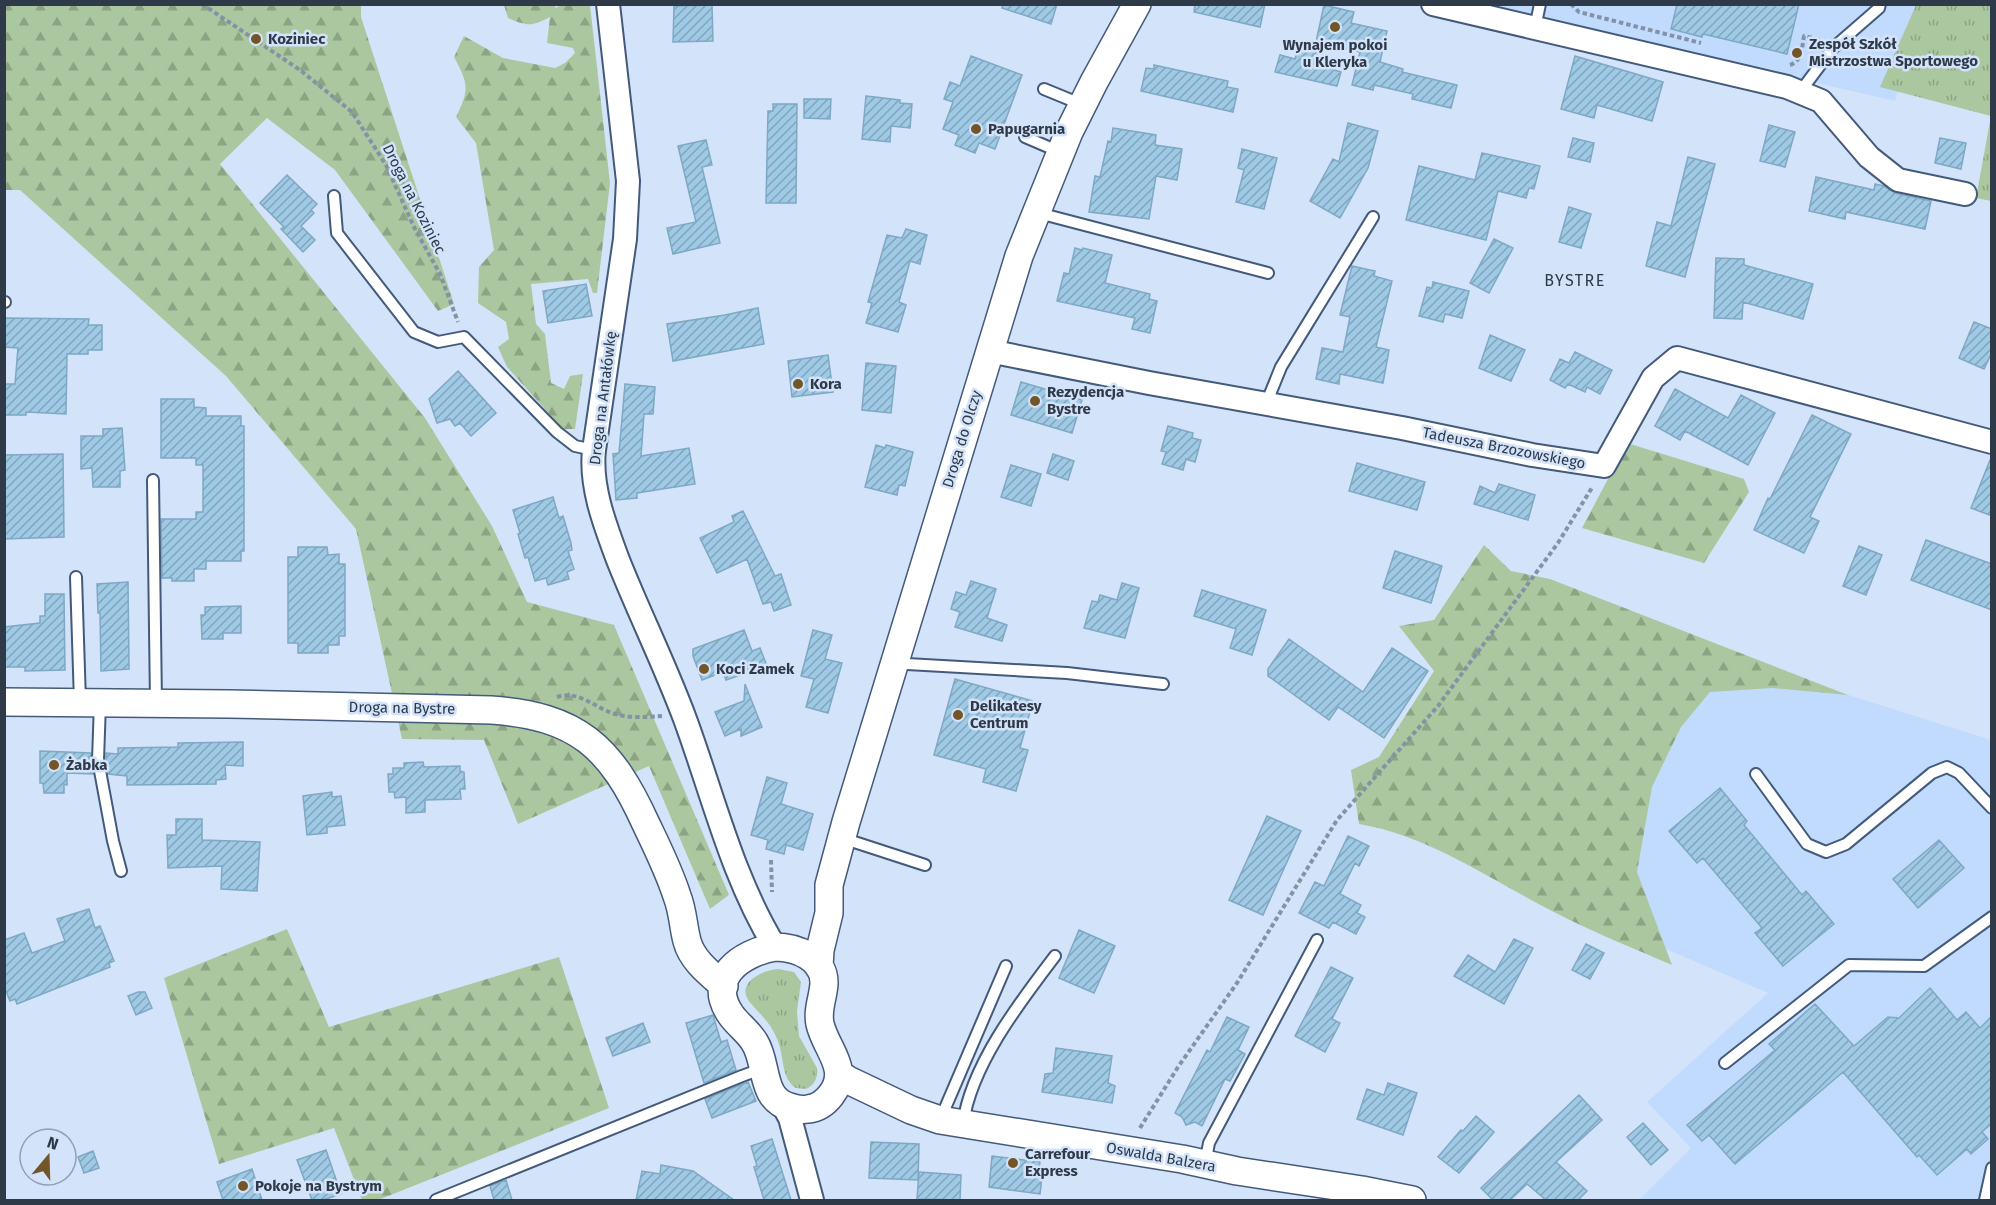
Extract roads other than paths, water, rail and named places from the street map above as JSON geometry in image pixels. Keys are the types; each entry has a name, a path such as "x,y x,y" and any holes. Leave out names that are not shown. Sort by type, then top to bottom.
{"street":[{"name":"Droga na Antałówkę","path":"608,4 628,180 625,239 592,463 595,482 609,537 684,717 732,856 754,909 764,952"},
{"name":"Droga do Olczy","path":"827,1093 838,1063 824,1037 820,1021 819,1005 824,983 819,967 820,950 829,913 829,890 841,838 1016,264 1060,152 1137,4"},
{"path":"1433,4 1787,87 1821,101 1869,157 1898,180 1965,194"},
{"name":"Tadeusza Brzozowskiego","path":"989,351 1402,428 1532,455 1604,466 1653,378 1677,358 1992,442"},
{"name":"Droga na Bystre","path":"4,702 492,710 528,714 563,725 582,735 598,748 623,779 654,840 677,894 689,948 701,965 724,986"},
{"name":"Droga do Olczy","path":"724,986 728,971 764,952 814,920 829,890"},
{"name":"Droga na Bystre","path":"684,918 701,940 717,952 803,952 819,967"},
{"path":"724,986 727,1008 756,1044 770,1092 783,1105 790,1118 810,1191"},
{"path":"810,1191 807,1142 827,1093"},
{"name":"Oswalda Balzera","path":"783,1105 799,1109 827,1093 911,1110 952,1122 1412,1200"}],"lane":[{"path":"1535,28 1540,4"},
{"path":"1800,92 1838,44 1879,8 1880,4"},
{"path":"1044,89 1083,105"},
{"path":"1025,137 1060,152"},
{"path":"334,196 337,233 414,332 438,342 464,337 557,432 575,446 594,450"},
{"path":"1036,210 1050,216 1268,273"},
{"path":"1266,404 1281,367 1374,217"},
{"path":"153,480 156,703"},
{"path":"76,577 98,760 121,871"},
{"path":"894,661 917,665 1067,673 1163,684"},
{"path":"1756,774 1807,844 1826,852 1846,844 1932,773 1947,767 1959,773 1992,808"},
{"path":"841,838 925,865"},
{"path":"1725,1063 1849,965 1924,966 1992,917"},
{"path":"1205,1164 1209,1143 1317,940"},
{"path":"952,1122 966,1104 1011,1014 1055,956"},
{"path":"952,1122 1006,966"},
{"path":"436,1200 764,1068"},
{"path":"1985,1200 1992,1168"}],"place":[{"name":"Wynajem pokoi u Kleryka","path":"1335,27"},
{"name":"Koziniec","path":"256,39"},
{"name":"Zespół Szkół Mistrzostwa Sportowego","path":"1797,53"},
{"name":"Papugarnia","path":"976,129"},
{"name":"Kora","path":"798,384"},
{"name":"Rezydencja Bystre","path":"1035,401"},
{"name":"Koci Zamek","path":"704,669"},
{"name":"Delikatesy Centrum","path":"958,715"},
{"name":"Żabka","path":"54,765"},
{"name":"Carrefour Express","path":"1013,1163"},
{"name":"Pokoje na Bystrym","path":"243,1186"}],"district":[{"name":"BYSTRE","path":"1575,280"}]}
